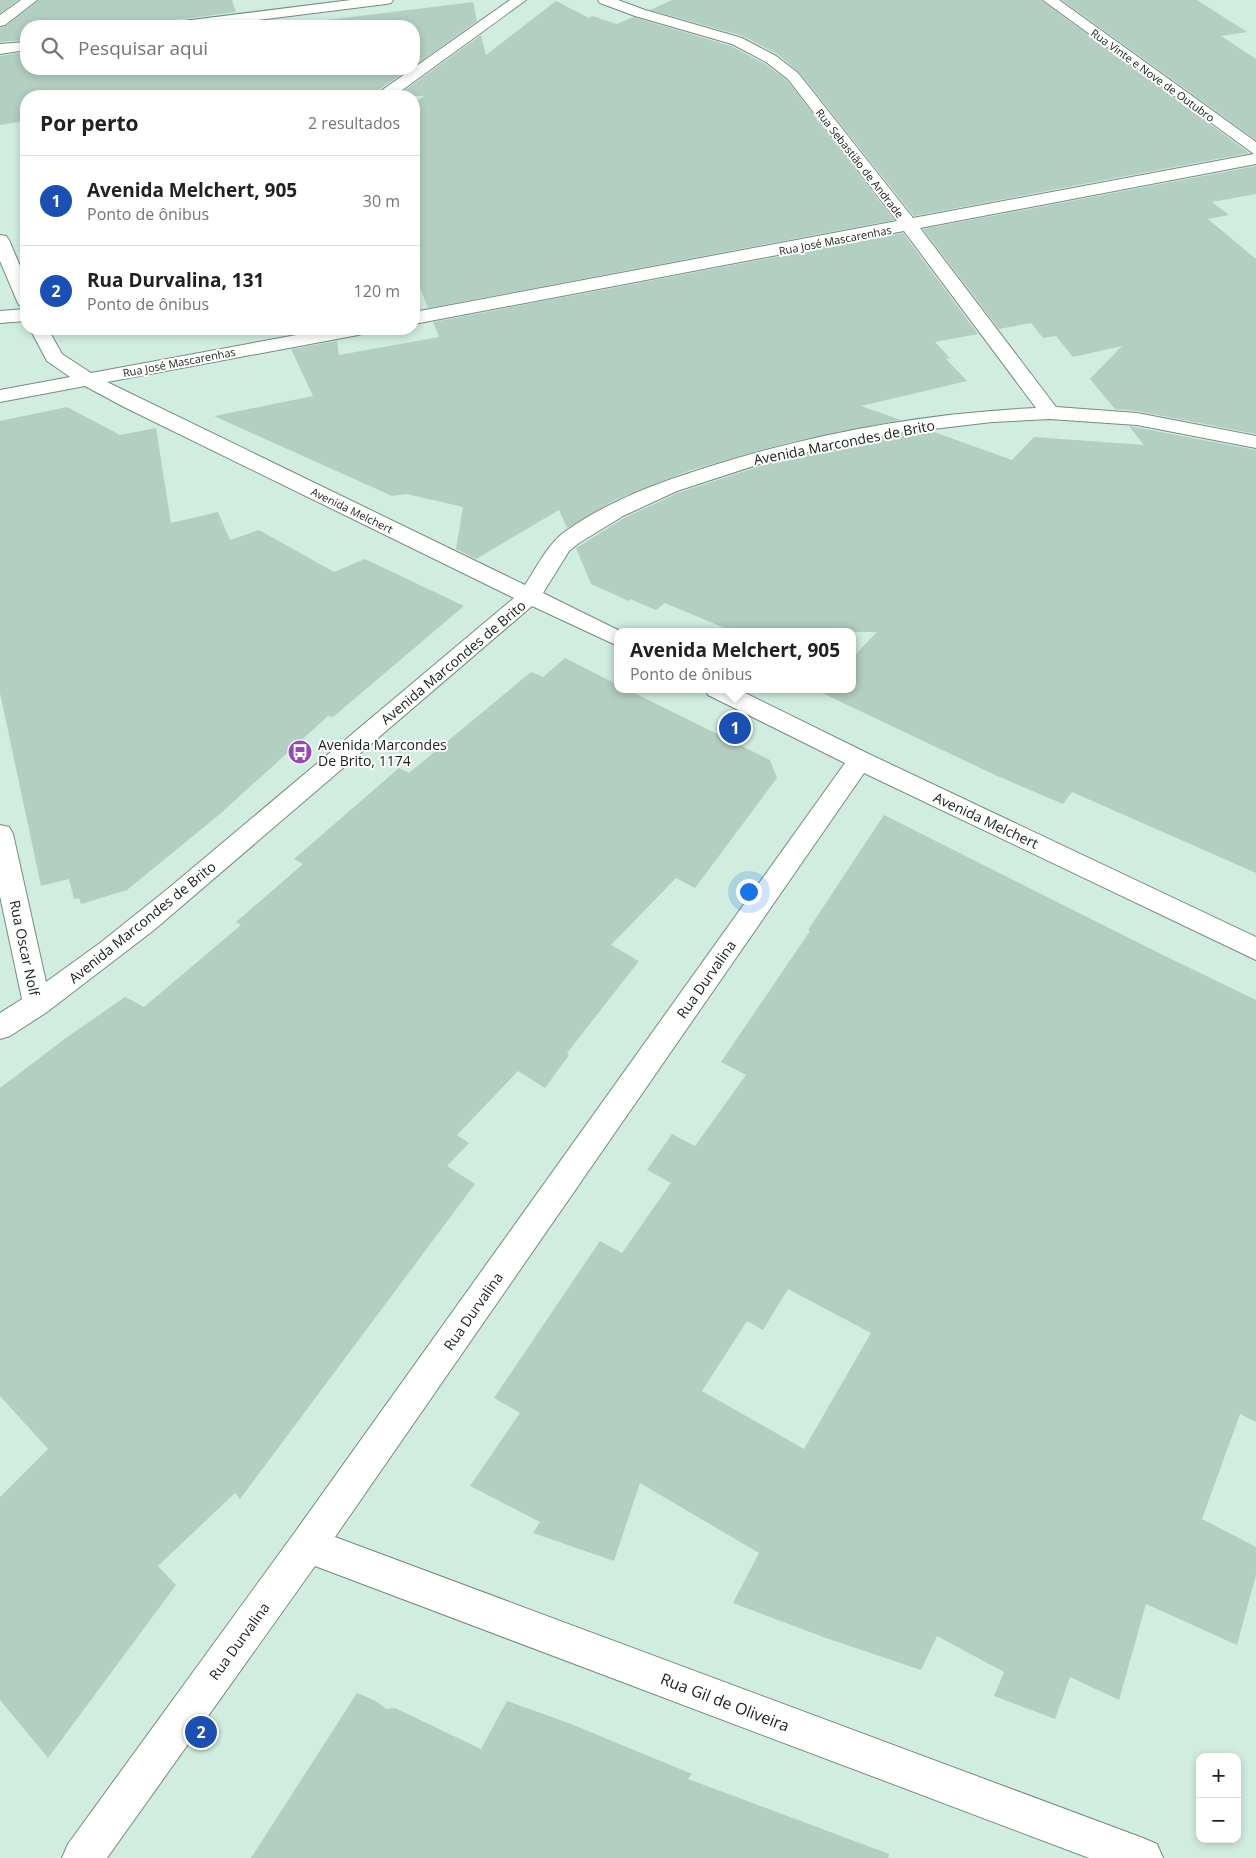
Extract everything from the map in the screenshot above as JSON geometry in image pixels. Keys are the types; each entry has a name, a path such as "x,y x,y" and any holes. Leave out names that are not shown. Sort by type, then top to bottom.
{"street":[{"path":"0,22 30,0"},
{"path":"223,20 386,0"},
{"path":"420,70 519,0"},
{"name":"Rua Sebastião de Andrade","path":"605,0 640,13 737,41 772,59 793,76 910,226 1050,413"},
{"name":"Rua Vinte e Nove de Outubro","path":"1050,0 1256,150"},
{"path":"0,49 20,47"},
{"path":"392,90 414,75"},
{"name":"Rua José Mascarenhas","path":"420,317 910,226 1256,159"},
{"path":"0,240 20,287"},
{"path":"0,317 20,315"},
{"name":"Avenida Melchert","path":"42,335 54,357 88,380 614,637"},
{"name":"Rua José Mascarenhas","path":"0,396 326,335"},
{"name":"Avenida Marcondes de Brito","path":"0,1028 37,1004 102,956 181,892 529,597 561,546 615,511 669,486 770,454 899,427 992,416 1050,413 1138,419 1256,442"},
{"name":"Avenida Melchert","path":"725,693 860,760 1256,949"},
{"name":"Rua Durvalina","path":"82,1858 308,1545 860,760"},
{"name":"Rua Oscar Nolf","path":"0,834 37,1004"},
{"name":"Rua Gil de Oliveira","path":"308,1545 1143,1858"}],"building":[{"path":"0,0 18,0 0,13"},
{"path":"39,0 232,0 236,12 175,20 20,20 20,40 0,42 0,28 6,26"},
{"path":"672,0 1041,0 1249,153 914,216 799,72 777,54 743,36 650,10"},
{"path":"1062,0 1197,0 1247,32 1221,36 1256,59 1256,140"},
{"path":"556,1 589,18 592,16 617,24 633,17 731,46 765,64 787,80 894,220 428,308 420,288 420,99 424,96 420,96 420,90 405,90 481,35 486,55"},
{"path":"473,2 477,21 420,62 420,20 328,20"},
{"path":"20,53 20,75 400,75 378,90 20,90 20,122 0,125 0,56"},
{"path":"1256,166 1256,194 1212,202 1229,215 1208,219 1256,259 1256,434 1137,411 1115,409 1090,379 1122,346 1073,357 1056,336 1043,338 1031,323 999,329 923,229"},
{"path":"903,233 978,334 935,342 950,358 946,359 967,381 861,406 901,420 790,442 691,470 615,500 567,528 559,510 476,559 456,549 463,507 407,494 392,496 214,416 313,396 291,349 337,341 339,355 439,337 433,322"},
{"path":"67,407 120,435 156,428 171,523 218,512 230,540 259,530 334,572 365,559 464,606 333,717 328,716 220,814 127,890 81,904 79,898 74,899 69,879 41,886 0,693 0,421"},
{"path":"1129,426 1256,450 1256,873 1072,792 1063,804 995,775 822,693 856,693 856,654 877,632 856,632 856,628 724,628 665,603 656,610 630,599 629,601 591,584 576,548 624,518 678,493 775,461 899,435 931,431 1012,460 1034,437 1144,445"},
{"path":"565,658 614,683 614,693 634,693 770,760 777,778 695,888 676,878 611,945 639,961 567,1053 569,1055 545,1088 518,1071 457,1135 469,1143 447,1166 475,1184 240,1499 235,1493 158,1566 176,1585 48,1758 0,1700 0,1497 48,1449 0,1396 0,1088 66,1038 125,997 144,1007 241,925 236,922 303,864 294,859 399,768 409,773 531,672 543,677"},
{"path":"884,815 1256,1000 1256,1422 1240,1414 1202,1519 1256,1547 1256,1575 1237,1645 1146,1604 1119,1700 1070,1677 1055,1719 994,1696 1004,1672 937,1636 921,1670 826,1638 733,1603 759,1553 640,1483 614,1561 533,1533 540,1522 470,1486 520,1413 494,1398 600,1241 622,1253 671,1183 647,1170 672,1134 695,1146 746,1075 721,1062 810,931 808,930","holes":["788,1289 871,1333 804,1449 702,1391 747,1321 763,1330"]},
{"path":"357,1693 376,1701 386,1709 395,1708 481,1749 507,1701 571,1724 692,1774 688,1779 889,1854 888,1858 251,1858"}],"place":[{"name":"Avenida Melchert, 905","path":"735,728"},
{"name":"Avenida Marcondes De Brito, 1174","path":"300,752"},
{"name":"Rua Durvalina, 131","path":"201,1732"}]}
